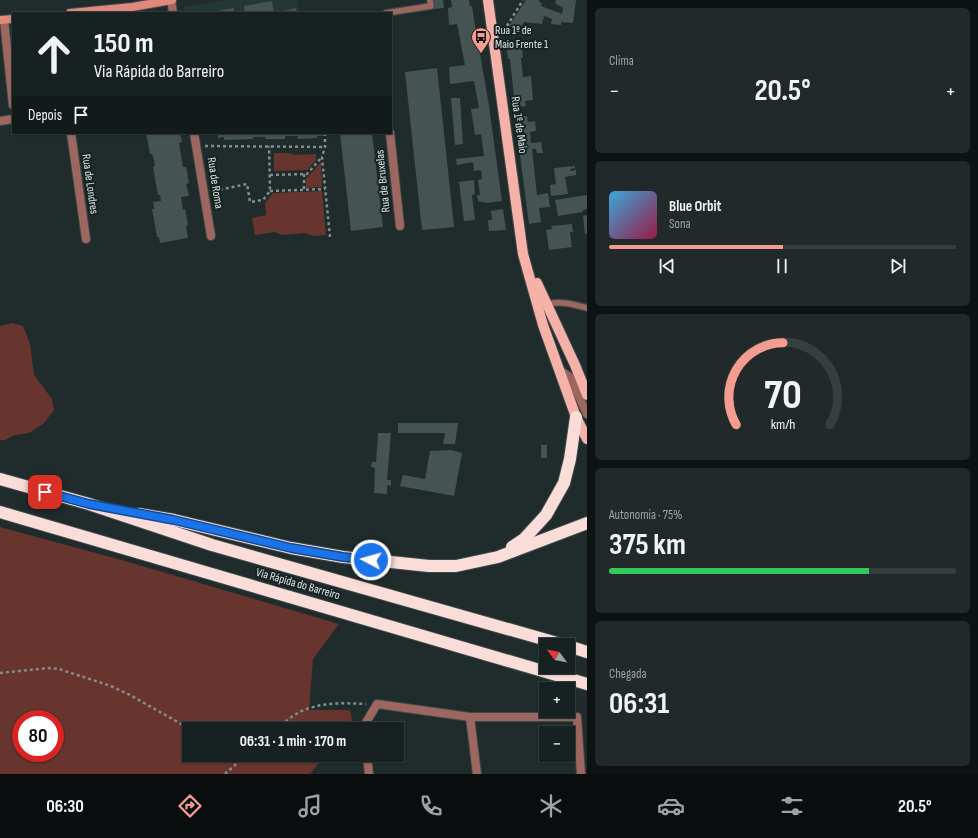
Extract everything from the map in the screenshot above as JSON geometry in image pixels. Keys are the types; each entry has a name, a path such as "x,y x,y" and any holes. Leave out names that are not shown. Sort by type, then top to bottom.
{"highway":[{"path":"498,558 524,539 546,515 564,483 582,416"},
{"name":"Via Rápida do Barreiro","path":"0,479 89,504 212,545 539,638"},
{"path":"89,504 174,520 291,548 343,557 428,566 456,566 498,558 587,523"},
{"name":"Via Rápida do Barreiro","path":"0,512 587,684"},
{"path":"575,648 587,652"}],"main road":[{"path":"80,12 132,7 172,0"},
{"name":"Rua 1º de Maio","path":"488,0 523,254"},
{"path":"523,254 575,365 587,395"},
{"path":"523,254 543,325 559,370 582,416 587,439"}],"street":[{"path":"172,0 173,12"},
{"path":"6,20 12,92"},
{"path":"0,121 12,119"},
{"name":"Rua de Londres","path":"71,134 86,239"},
{"name":"Rua de Roma","path":"194,134 211,236"},
{"name":"Rua de Bruxelas","path":"390,134 400,226"},
{"path":"366,722 377,704 470,717 577,717 581,774"},
{"path":"470,717 477,774"},
{"path":"367,762 368,774"}],"lane":[{"path":"392,12 431,6 430,0"},
{"path":"546,304 557,302 587,308"}],"path":[{"path":"507,26 523,0"},
{"path":"325,134 325,147 322,157 330,237"},
{"path":"197,146 325,147"},
{"path":"204,193 247,184 250,202 263,200 270,191 269,146"},
{"path":"270,175 306,174 322,157"},
{"path":"304,174 304,190"},
{"path":"270,191 325,189"},
{"path":"0,673 48,668 59,669 111,686 182,724"},
{"path":"285,722 304,710 324,704 377,704"},
{"path":"225,774 238,762"}],"shaded area":[{"path":"225,0 297,0 300,12 185,12 184,7"},
{"path":"274,153 288,153 296,155 316,154 316,160 307,170 274,171"},
{"path":"321,162 322,187 306,188 306,179"},
{"path":"322,191 326,235 313,236 305,233 282,235 275,232 255,235 252,218 266,215 265,203 273,193"},
{"path":"12,323 23,326 30,344 34,375 52,399 54,410 44,423 29,433 15,435 5,440 0,440 0,326"},
{"path":"0,527 125,561 339,624 313,659 309,710 350,710 352,720 350,722 182,722 182,762 320,762 311,774 0,774"}],"building":[{"path":"433,0 443,0 444,8 434,9"},
{"path":"451,0 469,0 470,6 472,6 489,106 502,201 486,203 478,201 477,195 480,195 478,180 482,179 481,170 474,171 473,162 457,165 456,159 484,156 481,134 475,135 471,109 479,108 474,81 450,84 449,67 465,65 457,24 449,25 448,8 452,7"},
{"path":"526,0 538,0 542,4 541,6 562,14 563,8 555,3 556,0 576,0 573,23 561,22 561,25 551,24 552,19 544,16 542,24 524,22 516,35 507,29"},
{"path":"272,1 274,12 245,12 244,6"},
{"path":"234,8 234,12 211,12"},
{"path":"296,8 297,12 280,12"},
{"path":"527,40 528,47 522,48 523,58 521,58 523,77 531,76 533,100 525,101 526,106 515,107 510,59 508,59 506,43"},
{"path":"437,68 454,227 422,230 405,72"},
{"path":"451,98 460,98 463,144 455,145"},
{"path":"527,116 528,122 535,121 536,131 530,132 531,143 541,142 543,153 537,153 536,149 532,149 537,195 548,193 550,207 539,208 541,222 529,224 515,117"},
{"path":"146,134 180,134 182,142 179,143 183,167 186,167 189,183 186,184 189,196 181,197 183,210 185,209 188,225 186,226 188,238 160,243 159,237 157,237 152,209 154,209 153,202 161,201 160,195 158,195 153,167 155,166 154,160 152,154 150,154"},
{"path":"218,134 323,134 323,136 317,136 317,138 298,139 298,136 285,136 285,139 265,139 266,137 253,137 253,139 224,140 224,137 218,138"},
{"path":"340,134 372,134 383,227 351,231"},
{"path":"575,166 575,168 570,169 571,171 576,170 576,175 565,177 568,194 551,196 550,185 556,184 554,168"},
{"path":"474,180 475,194 472,195 475,220 464,221 459,182"},
{"path":"587,195 587,209 583,210 583,212 558,216 555,200"},
{"path":"503,209 506,230 489,231 488,220 492,220 491,211"},
{"path":"587,215 587,234 585,234 583,216"},
{"path":"572,224 573,232 570,232 572,247 549,250 546,230 552,229 551,226"},
{"path":"398,423 458,423 455,444 443,444 445,433 398,433"},
{"path":"378,433 391,433 387,480 391,480 391,486 387,485 387,494 374,493 375,468 371,467 372,462 376,462"},
{"path":"541,445 547,445 547,458 541,458"},
{"path":"451,450 462,453 454,496 400,486 403,475 425,479 430,451"}],"place":[{"name":"Rua 1º de Maio Frente 1","path":"481,54"}],"route":[{"path":"45,492 89,504 174,520 291,548 371,560"}]}
